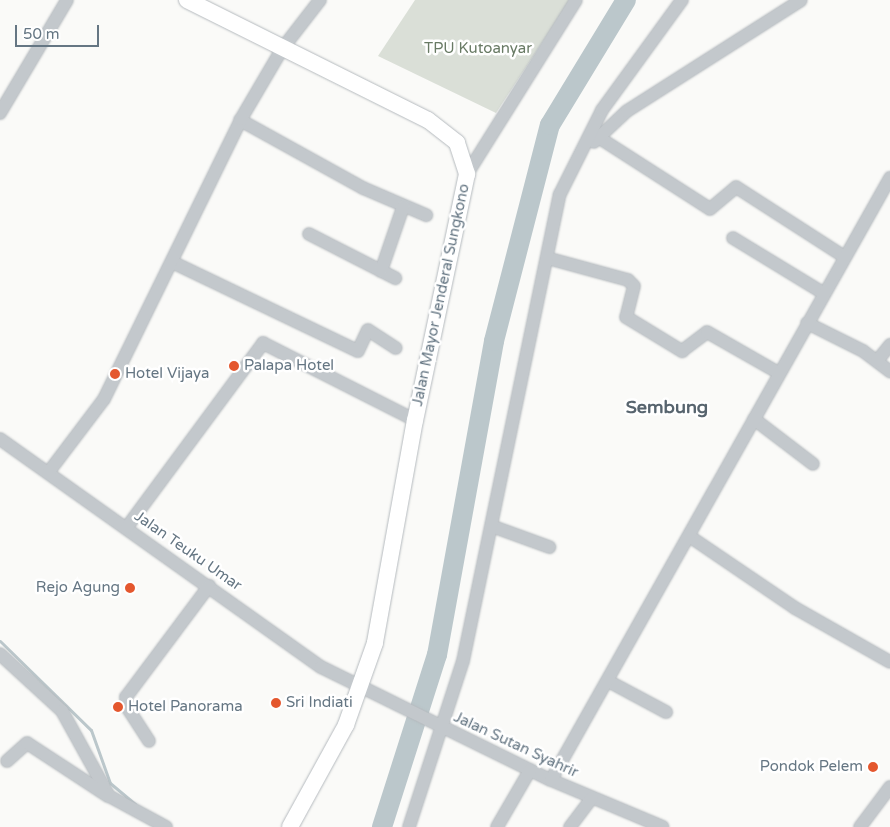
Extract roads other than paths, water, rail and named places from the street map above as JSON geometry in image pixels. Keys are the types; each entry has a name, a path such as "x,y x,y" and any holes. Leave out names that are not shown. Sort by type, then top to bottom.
{"main road":[{"name":"Jalan Mayor Jenderal Sungkono","path":"187,0 282,49 369,88 442,129 461,151 466,174 415,420 375,643 346,725 290,827"}],"street":[{"path":"0,113 68,0"},
{"path":"48,473 104,399 240,120 282,49 320,0"},
{"path":"466,174 576,0"},
{"path":"409,827 442,728 494,528 560,194 602,110 682,0"},
{"path":"570,173 598,137 627,111 800,0"},
{"path":"240,120 403,207 426,215"},
{"path":"598,137 710,209 736,187 843,256"},
{"path":"550,780 608,682 843,256 890,178"},
{"path":"381,271 403,207"},
{"path":"309,234 395,278"},
{"path":"733,238 823,293"},
{"path":"547,258 628,280 634,286 626,317 682,351 707,332 779,373"},
{"path":"172,262 358,352 368,330 396,348"},
{"path":"807,323 877,361 890,371"},
{"path":"127,527 263,343 415,420"},
{"path":"877,361 890,345"},
{"path":"754,419 813,464"},
{"name":"Jalan Teuku Umar","path":"0,439 127,527 321,667 358,688"},
{"path":"494,528 549,547"},
{"path":"689,536 795,608 890,662"},
{"path":"149,741 127,707 126,697 209,586"},
{"path":"0,654 62,711 109,796"},
{"path":"608,682 666,712"},
{"name":"Jalan Sutan Syahrir","path":"358,688 550,780 663,827"},
{"path":"7,761 27,743 109,796 166,827"},
{"path":"497,827 530,770"},
{"path":"860,827 890,787"},
{"path":"570,827 592,798"}],"waterway":[{"path":"382,827 437,655 494,341 550,125 626,0"},
{"path":"0,641 91,730 110,783 135,804"}],"place":[{"name":"Palapa Hotel","path":"234,366"},
{"name":"Hotel Vijaya","path":"115,374"},
{"name":"Rejo Agung","path":"130,588"},
{"name":"Sri Indiati","path":"276,703"},
{"name":"Hotel Panorama","path":"118,707"},
{"name":"Pondok Pelem","path":"873,767"}],"district":[{"name":"Sembung","path":"667,407"}],"park label":[{"name":"TPU Kutoanyar","path":"478,49"}]}
